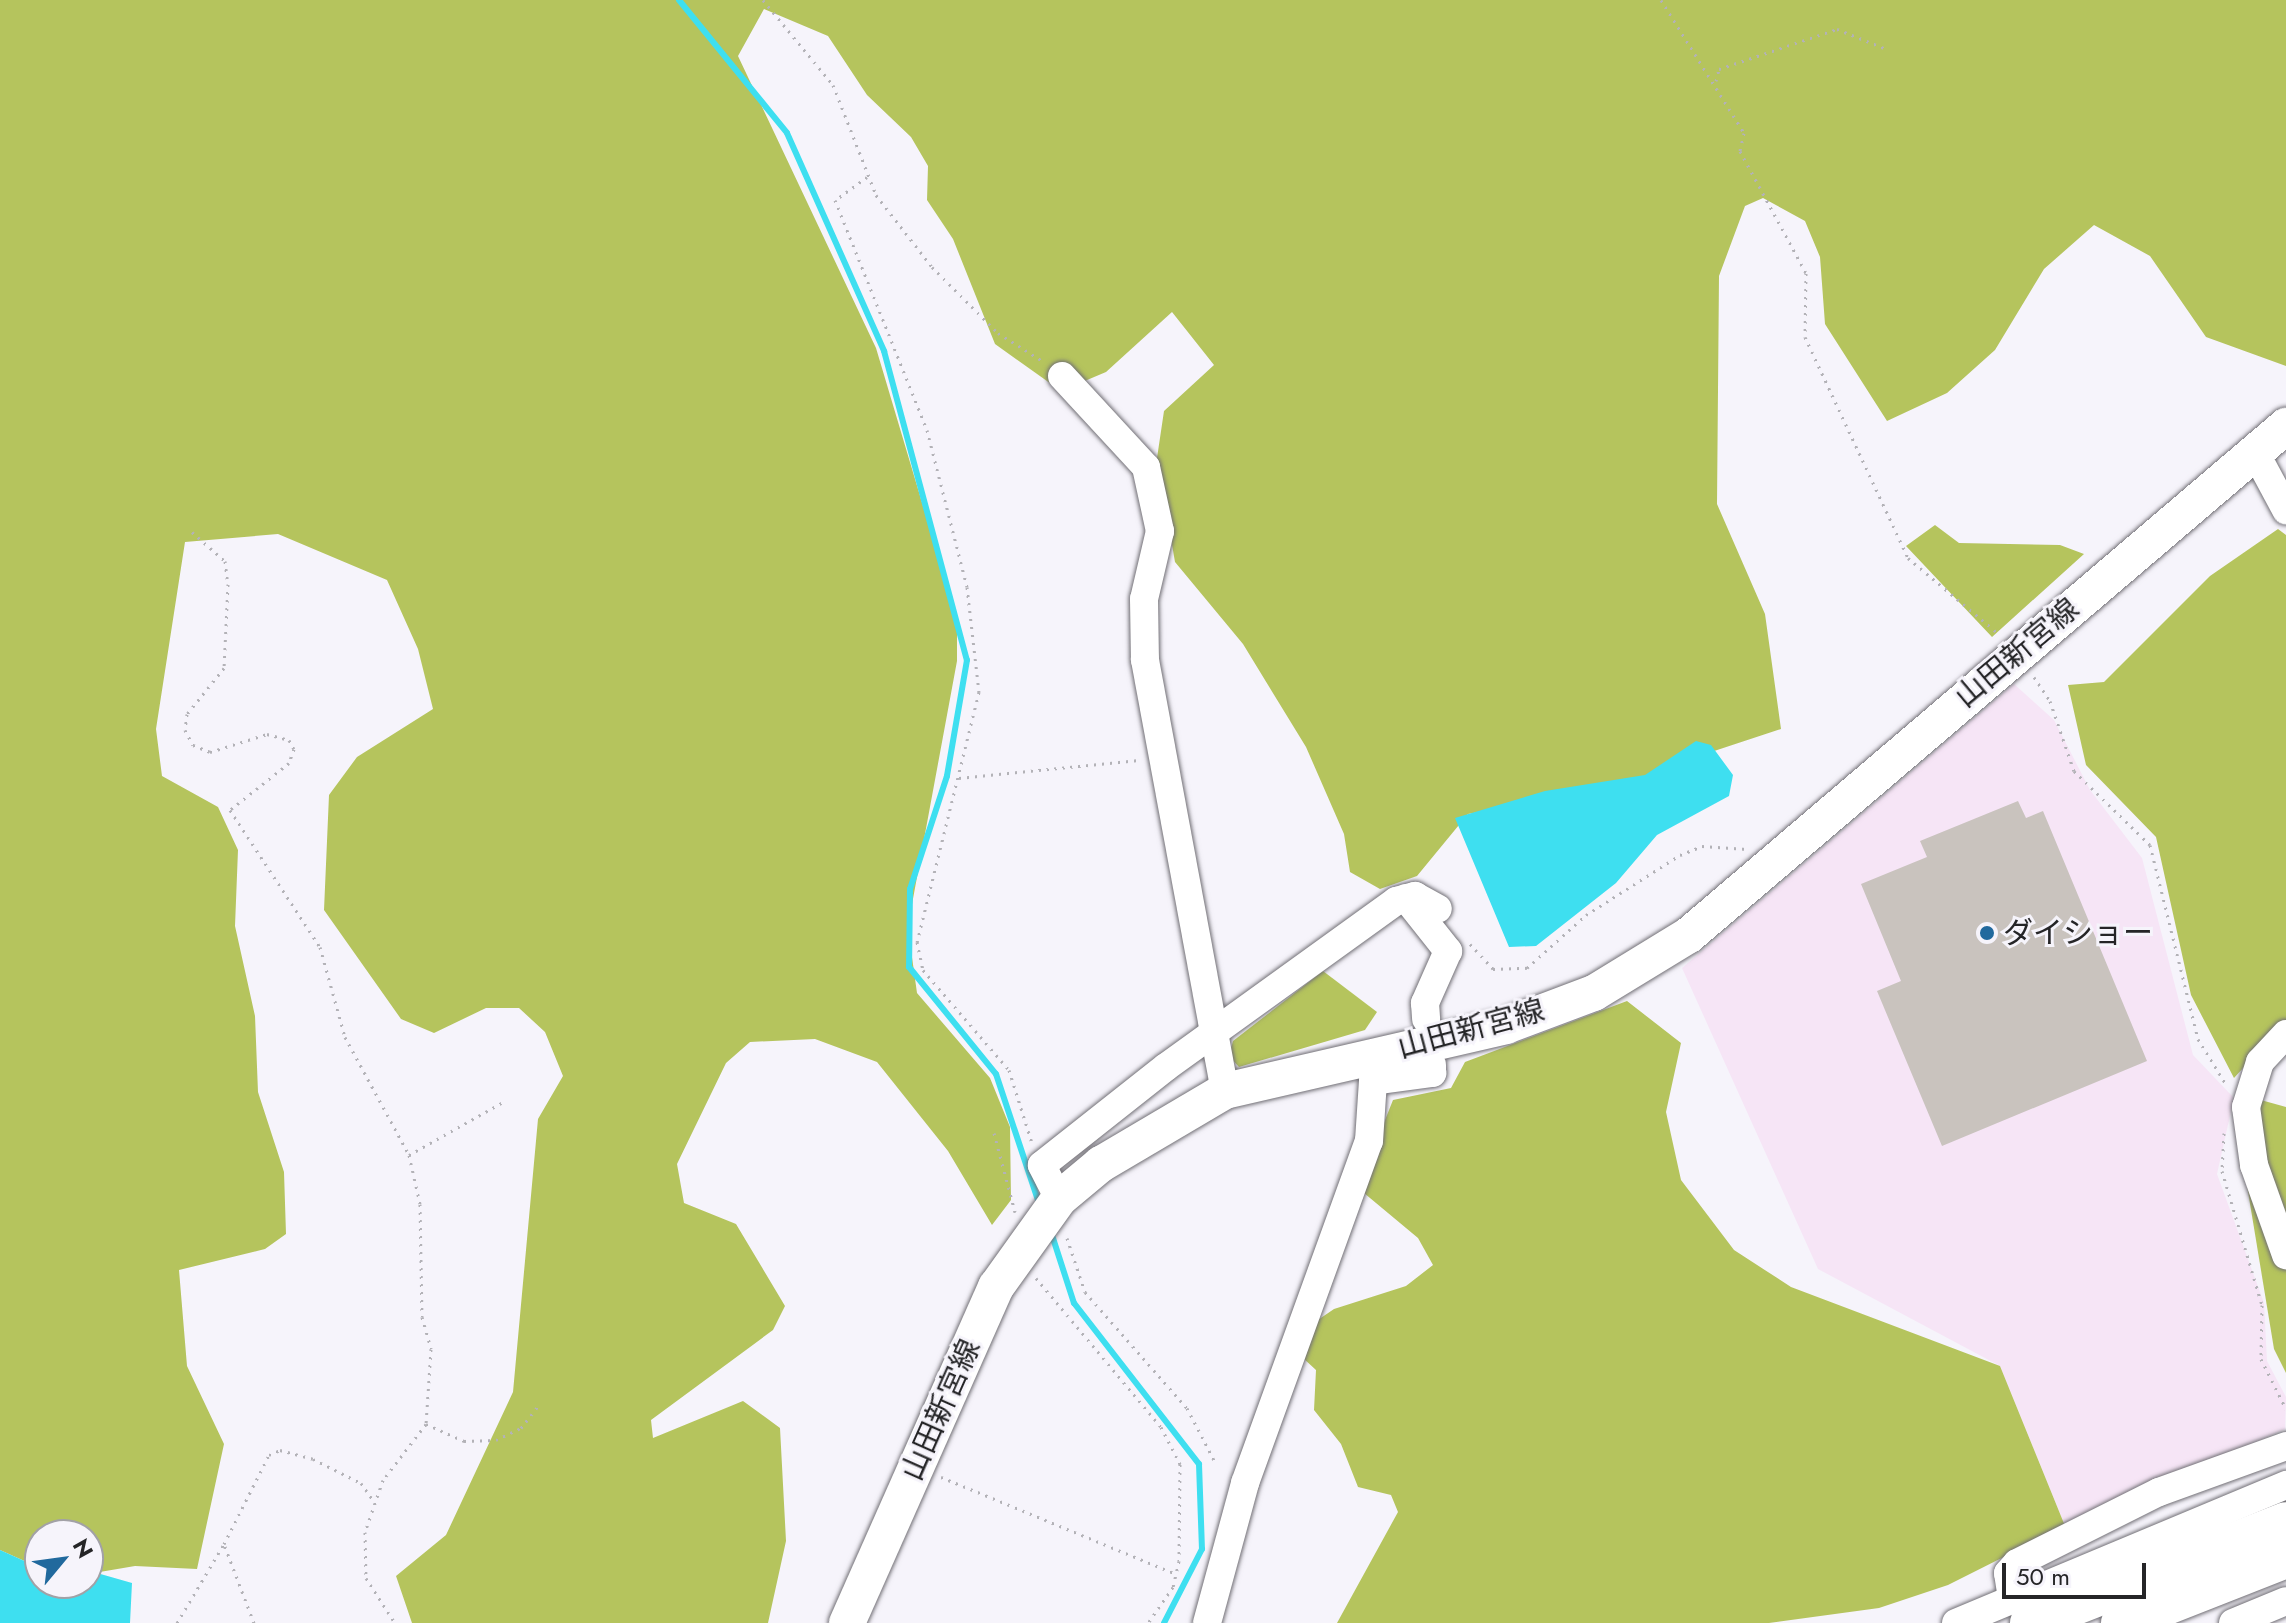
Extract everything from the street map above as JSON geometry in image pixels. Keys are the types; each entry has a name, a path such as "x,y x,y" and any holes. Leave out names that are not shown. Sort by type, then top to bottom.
{"highway":[{"path":"2020,1607 2286,1522"},
{"path":"2121,1623 2286,1558"}],"main road":[{"name":"山田新宮線","path":"847,1623 915,1466 1019,1247 1059,1199 1101,1164 1225,1091 1506,1026 1594,993 1689,935 1777,866 2018,654 2286,426"}],"street":[{"path":"1062,376 1146,467 1160,531 1144,599 1145,660 1218,1030 1225,1091"},
{"path":"2256,454 2286,510"},
{"path":"1406,898 1448,951 1425,1003 1426,1019"},
{"path":"1059,1199 1042,1165 1344,931 1406,898 1430,899 1438,909"},
{"path":"2286,1034 2260,1062 2246,1107 2254,1165 2286,1255"},
{"path":"1207,1623 1250,1468 1369,1141 1373,1081 1432,1073 1432,1065"},
{"path":"2020,1607 2008,1573 2017,1563 2159,1492 2286,1446"},
{"path":"1956,1623 2286,1485"},
{"path":"2233,1623 2286,1601"}],"path":[{"path":"763,0 833,85 867,177 932,267 998,333 1062,376"},
{"path":"1661,0 1716,81 1744,133 1740,151 1806,273 1805,337 1908,558 2018,654 2050,701 2074,771 2150,845 2198,1039 2227,1081 2226,1096"},
{"path":"1716,81 1719,69 1837,29 1884,48"},
{"path":"867,177 835,200 927,430 967,587 979,692 917,942 923,970 1009,1070 1042,1165"},
{"path":"192,532 225,561 228,584 224,668 187,714 185,730 193,745 210,752 267,734 289,740 294,749 289,763 230,810 320,947 345,1037 409,1155 420,1204 422,1317 431,1349 426,1424 373,1500 366,1578 395,1623"},
{"path":"958,778 1163,758"},
{"path":"1438,909 1493,969 1510,972 1527,968 1586,915 1702,846 1744,848 1777,866"},
{"path":"409,1155 505,1101"},
{"path":"2224,1126 2222,1171 2262,1305 2261,1359 2286,1409"},
{"path":"994,1133 1019,1247 1031,1272 1161,1427 1180,1464 1185,1533 1176,1574 1148,1623"},
{"path":"1059,1199 1085,1292 1187,1408 1214,1460"},
{"path":"426,1424 464,1441 496,1440 521,1428 539,1405"},
{"path":"177,1623 224,1544 269,1455 280,1450 361,1483 373,1500"},
{"path":"915,1466 1176,1574"},
{"path":"224,1544 254,1623"}],"shaded area":[{"path":"2014,684 2054,720 2090,790 2142,858 2193,1055 2234,1098 2217,1174 2264,1303 2267,1361 2286,1397 2285,1429 2065,1526 2000,1366 1818,1269 1682,968"}],"green space":[{"path":"0,0 2286,0 2286,366 2206,337 2150,256 2094,225 2044,269 1995,350 1947,393 1887,421 1825,324 1820,257 1805,221 1763,198 1745,206 1719,276 1717,504 1765,614 1781,729 1696,757 1607,806 1546,800 1468,814 1417,876 1380,889 1350,872 1344,834 1306,747 1243,644 1175,562 1157,458 1164,411 1214,365 1172,312 1106,372 1061,391 995,344 953,239 927,200 928,166 911,137 867,95 828,36 764,9 738,56 876,348 957,620 957,661 910,915 911,950 917,993 990,1078 1010,1127 1011,1200 992,1225 948,1151 877,1062 815,1039 750,1042 726,1063 677,1164 684,1203 736,1224 785,1306 773,1330 651,1420 653,1438 743,1401 780,1428 786,1541 768,1623 412,1623 396,1576 446,1535 513,1392 538,1119 563,1076 545,1032 519,1008 486,1008 434,1033 401,1019 324,910 329,795 357,757 433,709 418,649 387,580 278,534 185,542 156,729 162,776 218,807 238,850 235,926 255,1016 258,1092 284,1172 286,1234 265,1249 179,1270 187,1366 224,1444 197,1569 135,1566 104,1571 104,1519 24,1519 24,1561 0,1550"},
{"path":"1935,525 1959,543 2060,545 2084,554 1992,637 1906,546"},
{"path":"2278,529 2286,535 2286,1021 2234,1078 2191,995 2156,837 2086,765 2068,685 2104,682 2210,576"},
{"path":"1323,971 1377,1012 1365,1030 1239,1067 1229,1056 1233,1041"},
{"path":"1627,1001 1681,1043 1666,1112 1681,1180 1734,1250 1791,1287 2000,1366 2065,1526 1948,1585 1879,1608 1769,1623 1337,1623 1398,1512 1391,1495 1358,1487 1341,1444 1314,1410 1316,1370 1303,1358 1312,1324 1334,1309 1406,1286 1433,1265 1418,1238 1358,1188 1393,1100 1451,1088 1465,1062"},
{"path":"2250,1097 2286,1107 2286,1373 2274,1349 2238,1131"}],"water":[{"path":"1696,741 1711,745 1733,775 1729,796 1657,835 1616,883 1536,946 1509,947 1455,818 1545,791 1645,775"},
{"path":"0,1550 24,1561 24,1599 104,1599 104,1575 132,1583 130,1623 0,1623"}],"building":[{"name":"ダイショー","path":"2018,801 2026,818 2043,811 2147,1061 1942,1146 1877,991 1901,981 1861,884 1927,857 1920,841"}],"waterway":[{"path":"679,0 787,133 884,351 967,660 947,776 910,889 909,967 996,1074 1039,1203"},
{"path":"1051,1232 1074,1303 1199,1464 1202,1549 1164,1623"}],"place":[{"name":"ダイショー","path":"1987,933"}]}
